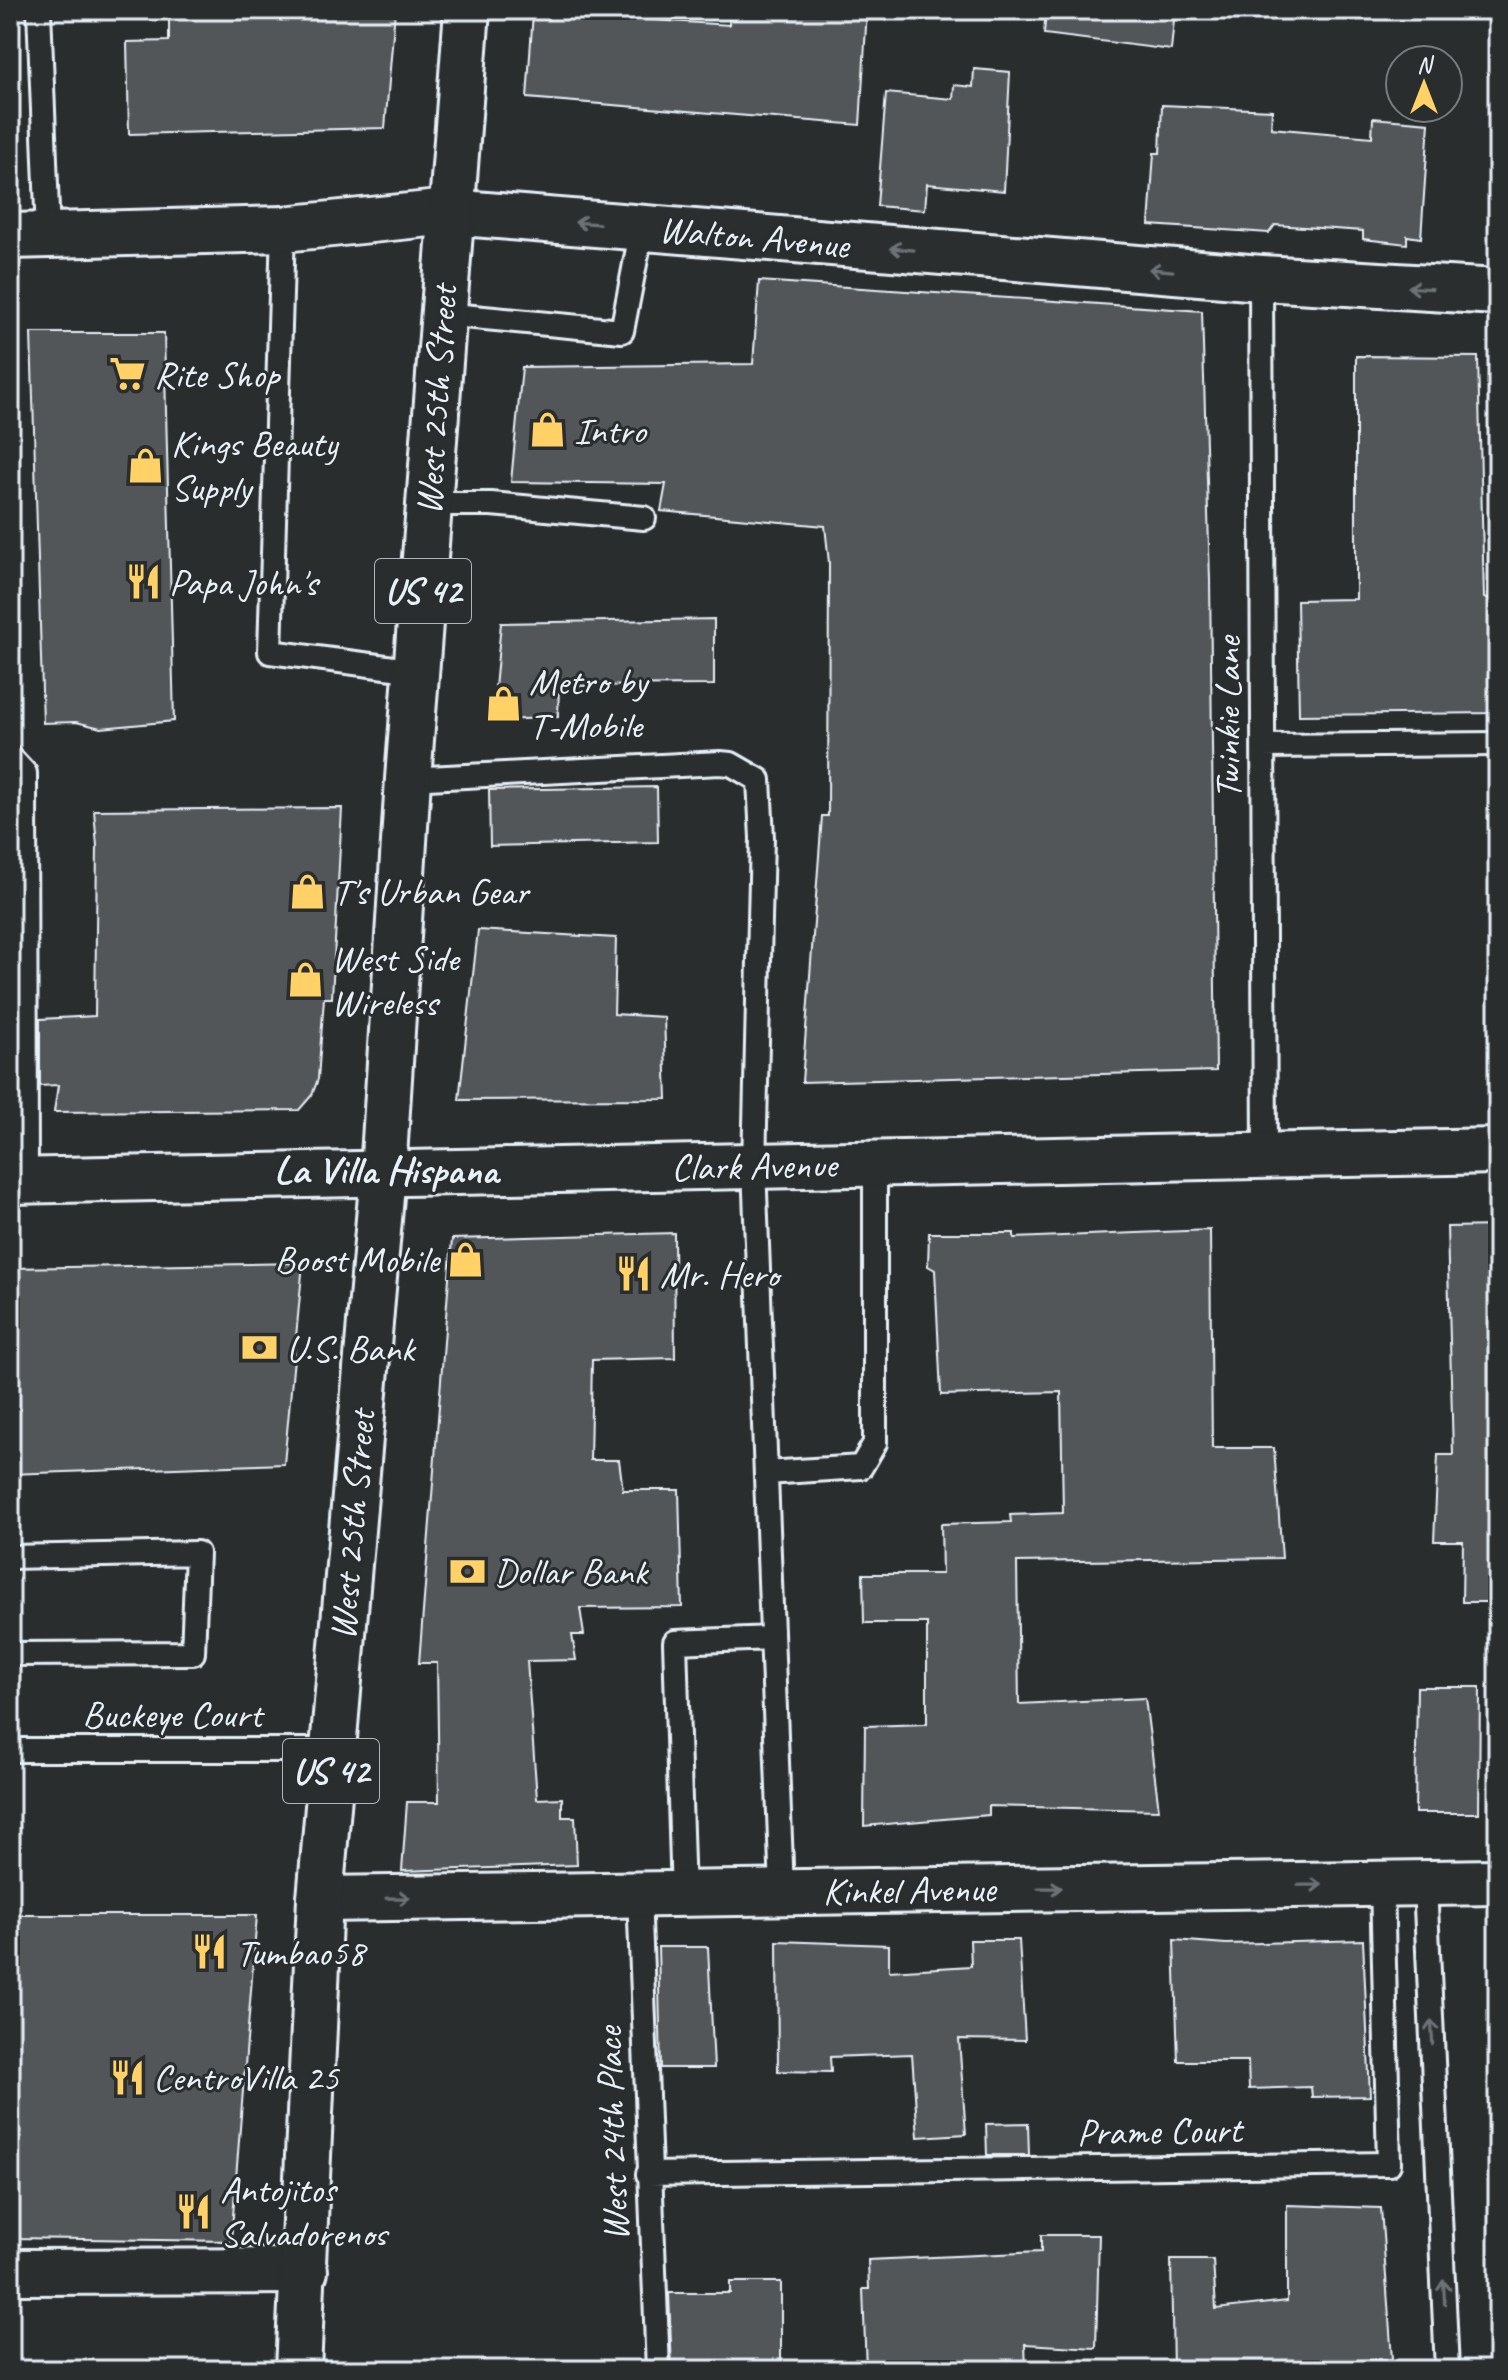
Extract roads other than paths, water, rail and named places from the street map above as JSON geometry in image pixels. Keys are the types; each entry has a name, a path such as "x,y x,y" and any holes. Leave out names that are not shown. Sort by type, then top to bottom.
{"street":[{"name":"West 25th Street","path":"298,2370 320,1899 383,1173 408,779 449,212 467,10"},
{"name":"Walton Avenue","path":"29,235 283,229 449,212 1261,278 1498,292"},
{"name":"Clark Avenue","path":"18,1181 1498,1151"},
{"name":"Kinkel Avenue","path":"320,1899 1498,1882"},
{"path":"10,2272 305,2271"}],"lane":[{"path":"29,235 39,10"},
{"path":"442,314 622,331 642,228"},
{"path":"283,229 270,652 417,671"},
{"name":"Twinkie Lane","path":"1261,278 1265,1157"},
{"path":"429,504 491,504 644,518"},
{"path":"1264,746 1498,744"},
{"path":"10,757 25,773 18,1181"},
{"path":"408,779 720,763 731,764 759,780 762,838 754,1166 782,1891"},
{"path":"766,1473 861,1467 875,1443 875,1164"},
{"path":"10,1557 197,1553 193,1653 10,1654"},
{"path":"683,1895 675,1642 772,1638"},
{"name":"Buckeye Court","path":"10,1750 333,1750"},
{"name":"Prame Court","path":"648,2174 1389,2164 1382,1884"},
{"path":"1425,1884 1447,2370"},
{"name":"West 24th Place","path":"639,1895 658,2370"}],"place":[{"name":"Rite Shop","path":"128,374"},
{"name":"Intro","path":"548,430"},
{"name":"Kings Beauty Supply","path":"145,465"},
{"name":"Papa John's","path":"143,582"},
{"name":"Metro by T-Mobile","path":"503,703"},
{"name":"T's Urban Gear","path":"307,891"},
{"name":"West Side Wireless","path":"305,980"},
{"name":"Boost Mobile","path":"465,1259"},
{"name":"Mr. Hero","path":"634,1274"},
{"name":"U.S. Bank","path":"260,1348"},
{"name":"Dollar Bank","path":"468,1571"},
{"name":"Tumbao58","path":"210,1952"},
{"name":"CentroVilla 25","path":"127,2077"},
{"name":"Antojitos Salvadorenos","path":"194,2211"}],"district":[{"name":"La Villa Hispana","path":"386,1170"}]}
